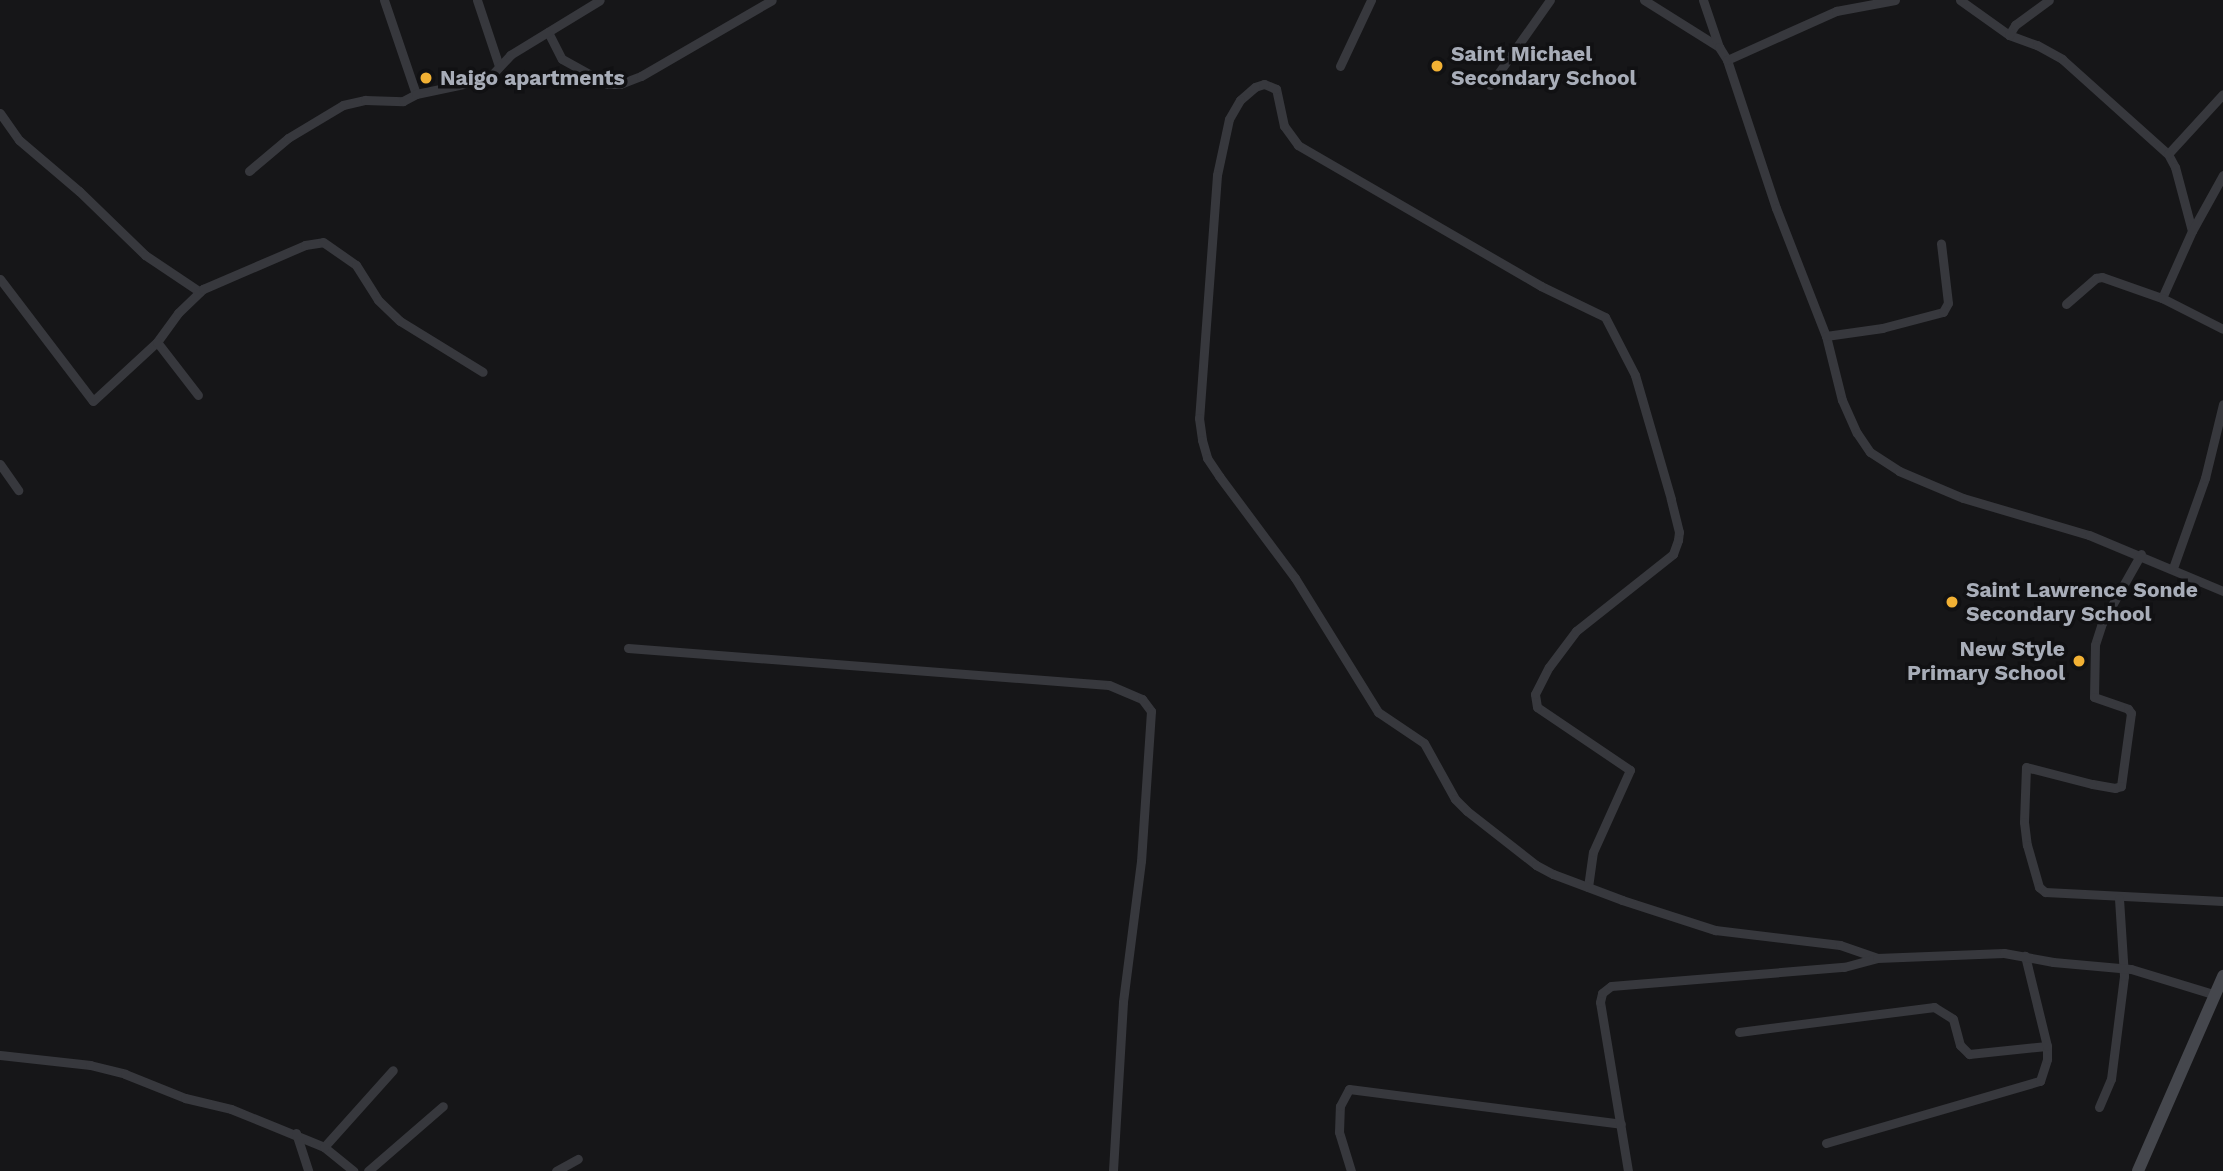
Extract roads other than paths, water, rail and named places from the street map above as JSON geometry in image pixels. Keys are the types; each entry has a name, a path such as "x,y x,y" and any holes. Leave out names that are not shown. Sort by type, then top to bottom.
{"main road":[{"path":"2138,1171 2223,976"}],"street":[{"path":"384,0 416,94"},
{"path":"477,0 499,66"},
{"path":"249,171 288,138 343,105 365,100 400,101 416,94 488,79 510,55 600,0"},
{"path":"548,32 562,59 607,84 620,84 641,76 772,0"},
{"path":"1340,66 1371,0"},
{"path":"1490,85 1550,0"},
{"path":"1644,0 1719,47"},
{"path":"1703,0 1719,47 1727,60 1776,208 1826,336 1842,400 1870,452 1882,463 1963,498 2089,535 2141,554 2223,591"},
{"path":"1727,60 1836,11 1895,0"},
{"path":"1961,0 2009,35 2062,60 2168,154 2175,167 2192,231"},
{"path":"2009,35 2015,25 2049,0"},
{"path":"1588,887 1593,852 1630,770 1537,707 1535,694 1549,667 1576,631 1673,554 1678,540 1674,510 1636,375 1605,317 1542,286 1298,145 1284,126 1276,89 1264,84 1240,100 1229,119 1217,175 1199,418 1208,458 1315,607 1378,712 1424,743 1455,799 1466,811 1536,865 1588,887 1715,930 1840,945 1877,958"},
{"path":"2168,154 2223,94"},
{"path":"0,113 19,140 79,191 145,255 200,292"},
{"path":"2162,298 2192,231 2223,175"},
{"path":"0,279 91,400 98,400 157,342 178,313 200,292 305,245 323,242 356,265 378,300 400,321 483,372"},
{"path":"1826,336 1882,328 1943,312 1948,303 1941,243"},
{"path":"2066,304 2096,278 2102,277 2162,298 2223,329"},
{"path":"157,342 198,395"},
{"path":"2174,568 2205,478 2223,404"},
{"path":"0,464 18,490"},
{"path":"2141,554 2102,623 2095,645 2094,697 2128,709 2131,713 2120,786 2115,789 2028,766 2025,768 2025,829 2039,887 2045,892 2119,898 2223,901"},
{"path":"628,648 1109,685 1142,699 1151,712 1141,861 1124,1002 1112,1171"},
{"path":"2099,1107 2111,1079 2123,968 2119,898"},
{"path":"1628,1171 1600,1002 1606,989 1611,986 1738,973 1844,967 1877,958 2004,953 2123,968 2213,994"},
{"path":"1826,1143 2001,1091 2035,1085 2044,1073 2047,1046 2025,956"},
{"path":"1739,1032 1934,1007 1953,1019 1960,1045 1969,1054 2047,1046"},
{"path":"0,1055 90,1065 185,1098 231,1109 296,1133 324,1147 354,1171"},
{"path":"324,1147 393,1070"},
{"path":"1351,1171 1342,1151 1339,1132 1340,1106 1349,1089 1621,1124"},
{"path":"368,1171 443,1106"},
{"path":"296,1133 308,1171"},
{"path":"556,1171 578,1159"}],"place":[{"name":"Saint Michael Secondary School","path":"1437,66"},
{"name":"Naigo apartments","path":"426,78"},
{"name":"Saint Lawrence Sonde Secondary School","path":"1952,602"},
{"name":"New Style Primary School","path":"2079,661"}]}
